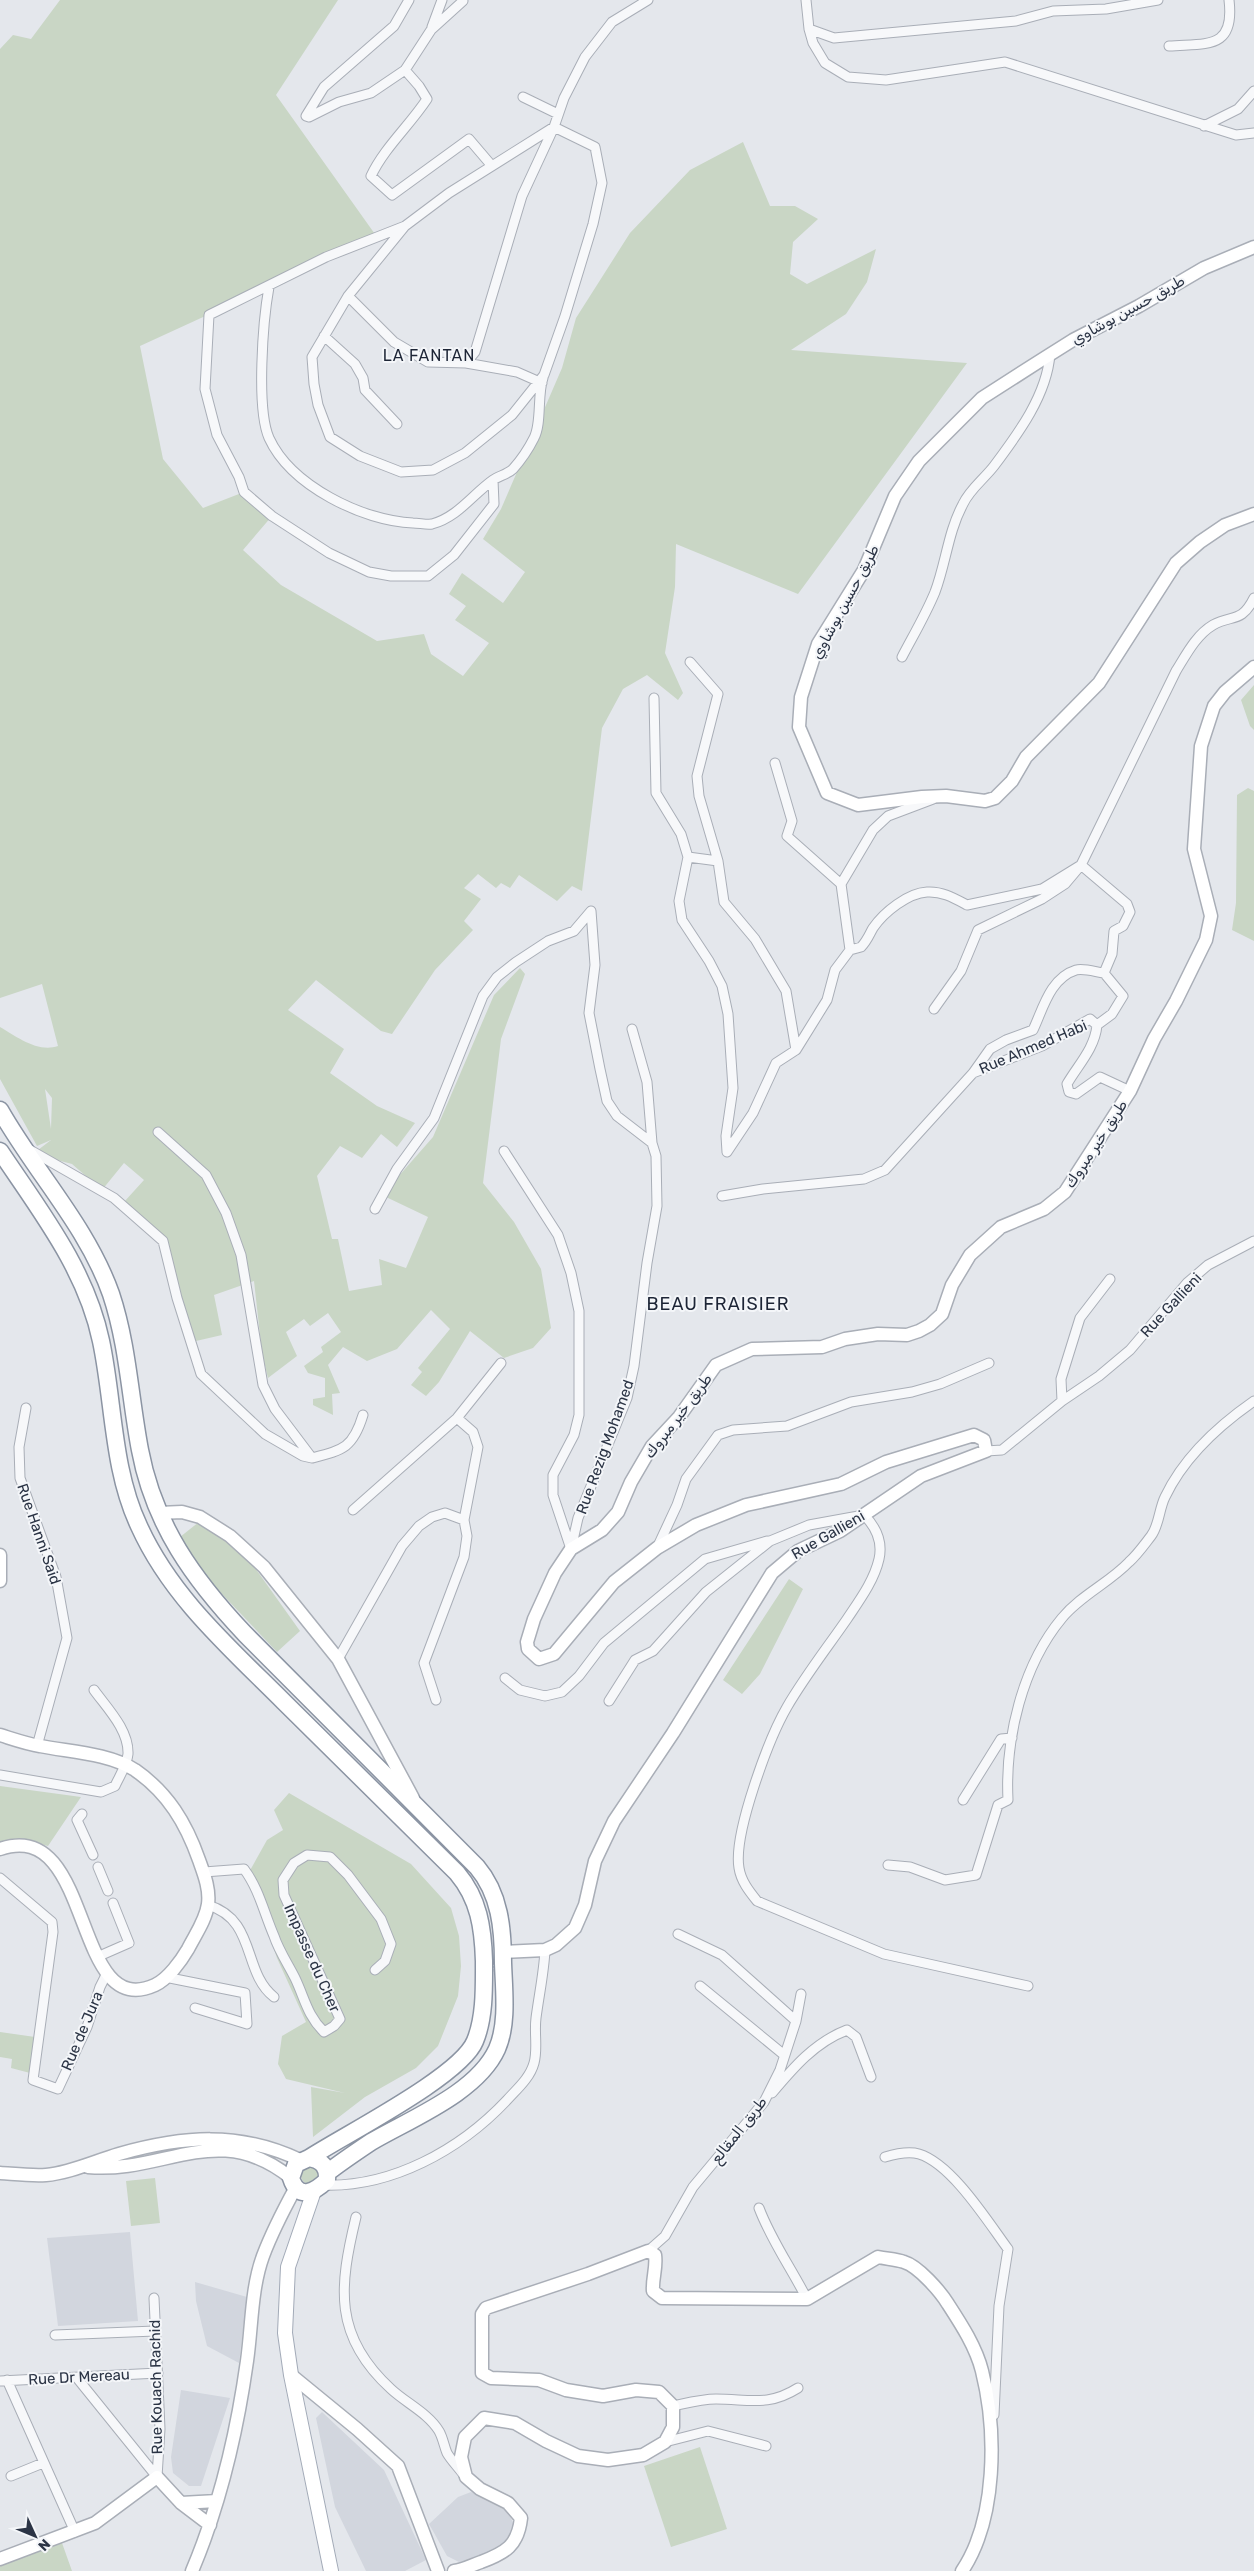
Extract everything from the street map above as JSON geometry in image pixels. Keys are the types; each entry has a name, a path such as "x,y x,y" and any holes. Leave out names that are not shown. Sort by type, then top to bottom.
{"highway":[{"path":"0,1110 95,1258 110,1293 121,1329 140,1452 159,1513 186,1564 215,1602 477,1867 489,1883 499,1912 503,1952 504,2014 502,2032 497,2049 484,2069 459,2091 370,2143 321,2183 304,2192 293,2182 293,2168 446,2074 471,2049 481,2019 484,1973 482,1928 477,1905 457,1873 219,1637 160,1568 139,1526 128,1495 112,1417 101,1341 83,1283 54,1231 0,1151"},
{"path":"305,2159 321,2162 321,2183"}],"main road":[{"path":"321,2183 288,2267 285,2333 291,2375 332,2571"}],"street":[{"path":"409,0 394,26 324,87 306,116 309,117 339,102 371,93 405,70 431,30 442,0"},
{"path":"466,364 475,352 522,196 585,56 612,22 648,0"},
{"path":"806,0 808,29 825,63 848,77 886,80 1005,62 1204,126 1236,135 1254,133"},
{"path":"808,29 834,38 1016,21 1053,11 1106,9 1158,0"},
{"path":"1168,46 1220,40 1227,32 1228,0"},
{"path":"431,30 463,1"},
{"path":"405,70 427,99 377,163 371,176 392,195 469,139 492,166"},
{"path":"1204,126 1238,109 1254,91"},
{"path":"523,97 558,114"},
{"path":"541,380 512,415 465,453 433,470 401,472 360,456 330,437 318,405 312,356 348,296 405,226 449,193 554,128"},
{"path":"269,287 263,320 263,407 269,437 286,462 316,489 367,516 400,522 432,524 463,508 493,480 512,470 536,436 541,380 593,224 602,183 595,147 554,128"},
{"path":"405,226 326,257 269,287 209,315 205,389 217,435 239,477 244,492 272,516 329,553 369,572 391,576 428,576 454,555 494,504 493,480"},
{"name":"طريق حسين بوشاوي","path":"1254,246 1204,268 1050,354 982,398 919,461 895,496 864,570 818,644 801,697 799,727 827,793 858,805 941,796 985,801 995,798 1005,790 1026,757 1099,683 1176,563 1200,542 1225,525 1254,514"},
{"path":"348,296 394,342 428,362 466,364 517,372 541,380"},
{"path":"324,336 355,364 362,378 364,390 397,424"},
{"path":"902,657 935,592 955,522 963,503 978,481 993,467 1037,401 1049,365 1050,354"},
{"path":"934,1009 961,971 978,930 1042,899 1065,884 1081,865 1176,671 1192,645 1213,625 1236,619 1246,611 1254,598"},
{"path":"690,662 718,694 697,776 699,796 718,861 724,902 755,939 786,991 796,1050"},
{"name":"طريق خير مبروك","path":"986,1451 984,1440 976,1435 938,1444 886,1462 842,1484 746,1505 696,1524 657,1548 614,1582 554,1654 539,1659 528,1649 527,1642 555,1573 571,1549 602,1530 618,1512 631,1482 652,1446 679,1417 716,1365 731,1356 752,1349 822,1347 845,1339 878,1334 907,1335 930,1325 942,1314 952,1285 970,1255 1001,1227 1044,1209 1065,1192 1130,1091 1154,1039 1176,1001 1206,940 1211,916 1194,849 1201,746 1214,706 1225,692 1254,667"},
{"path":"654,698 656,793 681,834 688,857 679,901 682,920 709,961 722,986 728,1014 733,1088 726,1136 727,1152 754,1113 776,1063 796,1050 826,1000 835,970 850,950 861,947 874,927 889,911 907,899 926,892 949,895 967,905 1042,889 1081,865"},
{"path":"775,763 782,780 792,821 787,836 841,884"},
{"path":"850,950 841,884 873,830 888,816 941,796"},
{"path":"688,857 718,861"},
{"path":"1081,865 1127,904 1130,912 1123,926 1114,931 1112,954 1104,973"},
{"path":"375,1209 397,1169 434,1118 483,996 497,977 516,962 548,941 574,932 590,911 593,919 595,965 589,1013 608,1101 617,1116 652,1143"},
{"path":"722,1196 763,1188 864,1179 885,1170 973,1073 990,1049 1006,1040 1033,1030 1050,991 1061,979 1077,970 1104,973 1123,996 1112,1014 1093,1022"},
{"name":"Rue Ahmed Habi","path":"973,1073 1042,1046 1093,1022 1096,1036 1067,1084 1069,1092 1076,1094 1100,1077 1130,1091"},
{"name":"Rue Rezig Mohamed","path":"571,1549 584,1503 627,1398 634,1366 647,1264 657,1206 656,1156 652,1143 647,1082 632,1029"},
{"path":"158,1132 206,1175 226,1213 240,1255 264,1385 275,1409 312,1458"},
{"path":"23,1146 114,1198 163,1241 177,1298 201,1374 265,1434 303,1456 312,1458 346,1448 357,1434 363,1415"},
{"path":"504,1150 558,1236 571,1273 578,1312 579,1415 574,1435 553,1475 553,1495 571,1549"},
{"name":"Rue Gallieni","path":"545,1950 556,1944 575,1928 585,1905 594,1861 614,1821 673,1733 772,1573 798,1551 864,1515 921,1476 986,1451 1002,1450 1062,1401 1099,1376 1130,1350 1187,1283 1208,1266 1254,1241"},
{"path":"1062,1401 1061,1379 1080,1318 1110,1279"},
{"path":"353,1510 457,1418 501,1363"},
{"path":"657,1548 677,1506 686,1479 718,1436 733,1430 787,1426 851,1402 912,1392 940,1384 989,1363"},
{"path":"888,1865 910,1867 945,1880 976,1875 998,1805 1008,1800 1007,1779 1012,1738 1027,1681 1044,1645 1062,1618 1086,1595 1128,1563 1152,1534 1164,1498 1193,1453 1254,1401"},
{"name":"Rue Hanni Said","path":"26,1408 19,1447 20,1478 56,1577 67,1638 37,1746"},
{"path":"436,1700 424,1663 464,1557 467,1536 464,1520 478,1447 473,1432 457,1418"},
{"path":"159,1513 182,1512 200,1517 230,1536 264,1567 338,1659 418,1807"},
{"path":"338,1659 402,1546 419,1526 432,1517 445,1513 464,1520"},
{"path":"506,1678 520,1690 545,1696 562,1692 579,1676 604,1643 705,1559 770,1540 809,1525 864,1515 874,1524 879,1536 879,1559 865,1591 786,1708 756,1780 741,1834 739,1868 745,1886 757,1901 884,1954 1028,1986"},
{"path":"609,1701 636,1660 653,1651 706,1592 770,1540"},
{"path":"0,1555 0,1581"},
{"path":"0,1775 101,1792 115,1786 125,1766 128,1754 125,1736 117,1720 94,1690"},
{"path":"0,1735 37,1746 106,1758 125,1766 154,1785 182,1818 204,1872 208,1887 208,1905 200,1927 185,1954 165,1977 155,1985 134,1990 121,1987 97,1957 60,1870 42,1852 32,1846 12,1844 0,1849"},
{"path":"963,1800 1001,1739 1012,1738"},
{"path":"82,1814 77,1820 93,1855"},
{"name":"Impasse du Cher","path":"204,1872 234,1868 244,1869 248,1874 255,1885 274,1938 295,1978 311,2019 324,2032 334,2026 340,2019 284,1895 283,1880 294,1863 307,1855 330,1857 348,1875 382,1919 391,1944 385,1961 375,1970"},
{"path":"98,1867 108,1891"},
{"name":"Rue de Jura","path":"0,1878 52,1922 53,1932 32,2080 58,2089 87,2027 100,1987 108,1973"},
{"path":"97,1957 129,1943 113,1903"},
{"path":"208,1905 218,1908 232,1918 243,1932 260,1982 274,1997"},
{"path":"678,1934 722,1955 796,2021"},
{"path":"321,2183 361,2184 423,2162 469,2135 518,2088 534,2064 536,2020 545,1950 503,1952"},
{"path":"165,1977 244,1992 247,2024 195,2008"},
{"path":"700,1986 783,2054"},
{"name":"طريق المقالع","path":"648,2250 665,2236 693,2187 764,2102 780,2070 783,2054 796,2021 800,1994"},
{"path":"764,2102 800,2060 836,2034 847,2030 856,2037 871,2077"},
{"path":"0,2173 47,2175 146,2148 203,2139 231,2139 257,2143 305,2159"},
{"path":"80,2167 123,2168 197,2150 225,2150 259,2157 274,2164 293,2182 270,2237 258,2273 247,2361 217,2500 210,2525 192,2571"},
{"path":"885,2156 919,2154 944,2169 973,2200 1008,2249 999,2306 988,2495 982,2529 972,2556 962,2571"},
{"path":"759,2208 768,2233 782,2252 807,2299"},
{"path":"356,2217 348,2252 343,2300 348,2329 363,2358 375,2373 422,2412 440,2432 447,2454 466,2477 480,2489 508,2503 520,2518 519,2533 513,2544 500,2554 454,2571"},
{"path":"664,2442 673,2427 674,2406 659,2392 636,2390 603,2396 566,2390 539,2380 491,2378 482,2373 482,2314 486,2308 588,2274 648,2250 655,2255 656,2265 652,2279 653,2291 662,2298 807,2299 878,2257 906,2262 938,2289 966,2331 982,2371 992,2447"},
{"name":"Rue Kouach Rachid","path":"154,2298 160,2429 157,2477"},
{"path":"54,2335 155,2331"},
{"name":"Rue Dr Mereau","path":"3,2381 158,2373"},
{"path":"291,2375 357,2428 398,2466 438,2571"},
{"path":"77,2378 157,2477 181,2503 210,2525"},
{"path":"3,2381 75,2532"},
{"path":"674,2406 716,2399 765,2401 782,2398 798,2388"},
{"path":"466,2477 461,2457 465,2437 484,2418 514,2423 578,2456 608,2460 643,2455 664,2442 708,2431 766,2446"},
{"path":"11,2476 43,2463"},
{"path":"0,2559 75,2532 95,2522 157,2477"},
{"path":"181,2503 217,2500"}],"shaded area":[{"path":"130,2232 138,2321 58,2326 47,2238"},
{"path":"195,2282 247,2297 239,2363 207,2346 196,2301"},
{"path":"181,2390 230,2398 201,2486 189,2486 173,2473 171,2457"},
{"path":"322,2412 384,2470 426,2560 405,2571 366,2571 335,2507 316,2418"},
{"path":"471,2492 491,2500 508,2511 514,2525 508,2544 475,2559 459,2562 447,2556 429,2524 458,2497"}],"green space":[{"path":"60,0 338,0 276,95 377,237 140,346 163,459 203,508 244,492 272,516 243,550 281,585 377,641 424,634 431,654 463,676 489,643 455,620 466,606 449,594 462,573 503,603 525,572 483,539 501,509 562,368 576,318 630,233 690,170 743,142 770,206 795,206 818,219 793,242 790,274 807,284 876,249 867,282 846,314 791,350 967,363 798,594 676,544 675,587 665,653 683,693 678,700 647,675 623,689 602,728 582,891 572,886 557,901 519,875 510,888 501,883 496,888 478,874 464,888 481,899 464,921 473,930 435,970 392,1034 381,1031 316,980 288,1010 344,1049 330,1073 377,1106 415,1123 397,1147 381,1134 362,1158 340,1146 317,1176 332,1239 338,1239 349,1291 382,1285 379,1259 406,1268 428,1217 386,1197 397,1178 433,1137 494,995 520,968 525,974 501,1039 483,1183 514,1222 541,1269 551,1328 533,1348 504,1358 470,1331 439,1382 426,1396 411,1385 422,1372 418,1368 450,1329 431,1310 397,1349 367,1361 343,1347 328,1365 340,1393 332,1394 333,1415 313,1405 313,1399 325,1397 325,1378 308,1373 304,1366 323,1352 321,1347 341,1332 328,1313 310,1326 304,1319 286,1332 297,1356 268,1378 262,1353 254,1281 214,1295 222,1335 196,1341 157,1237 124,1202 144,1180 124,1163 102,1190 72,1164 45,1157 38,1150 51,1140 37,1146 0,1079 0,1027 35,1046 50,1048 58,1046 42,984 0,998 0,49 13,35 31,39","holes":["45,1089 52,1098 51,1129"]},
{"path":"1254,685 1254,730 1250,726 1241,700"},
{"path":"1248,788 1254,791 1254,941 1232,930 1236,903 1237,795"},
{"path":"199,1522 226,1538 253,1565 300,1631 277,1652 203,1574 180,1537"},
{"path":"789,1579 803,1589 760,1674 742,1694 723,1680"},
{"path":"0,1786 81,1797 48,1846 26,1840 0,1843"},
{"path":"289,1793 411,1864 451,1908 459,1936 461,1966 458,1996 438,2046 416,2068 365,2097 313,2137 311,2087 345,2093 286,2079 278,2064 282,2036 306,2022 277,1958 248,1874 267,1840 283,1830 274,1810"},
{"path":"0,2032 35,2037 30,2073 11,2068 12,2059 0,2057"},
{"path":"312,2163 323,2176 309,2185 302,2180 301,2170 302,2167"},
{"path":"155,2178 160,2223 131,2226 126,2181"},
{"path":"700,2447 727,2529 671,2547 644,2466"},
{"path":"62,2543 72,2571 0,2571 0,2564"}],"district":[{"name":"LA FANTAN","path":"429,355"},
{"name":"BEAU FRAISIER","path":"718,1304"}]}
